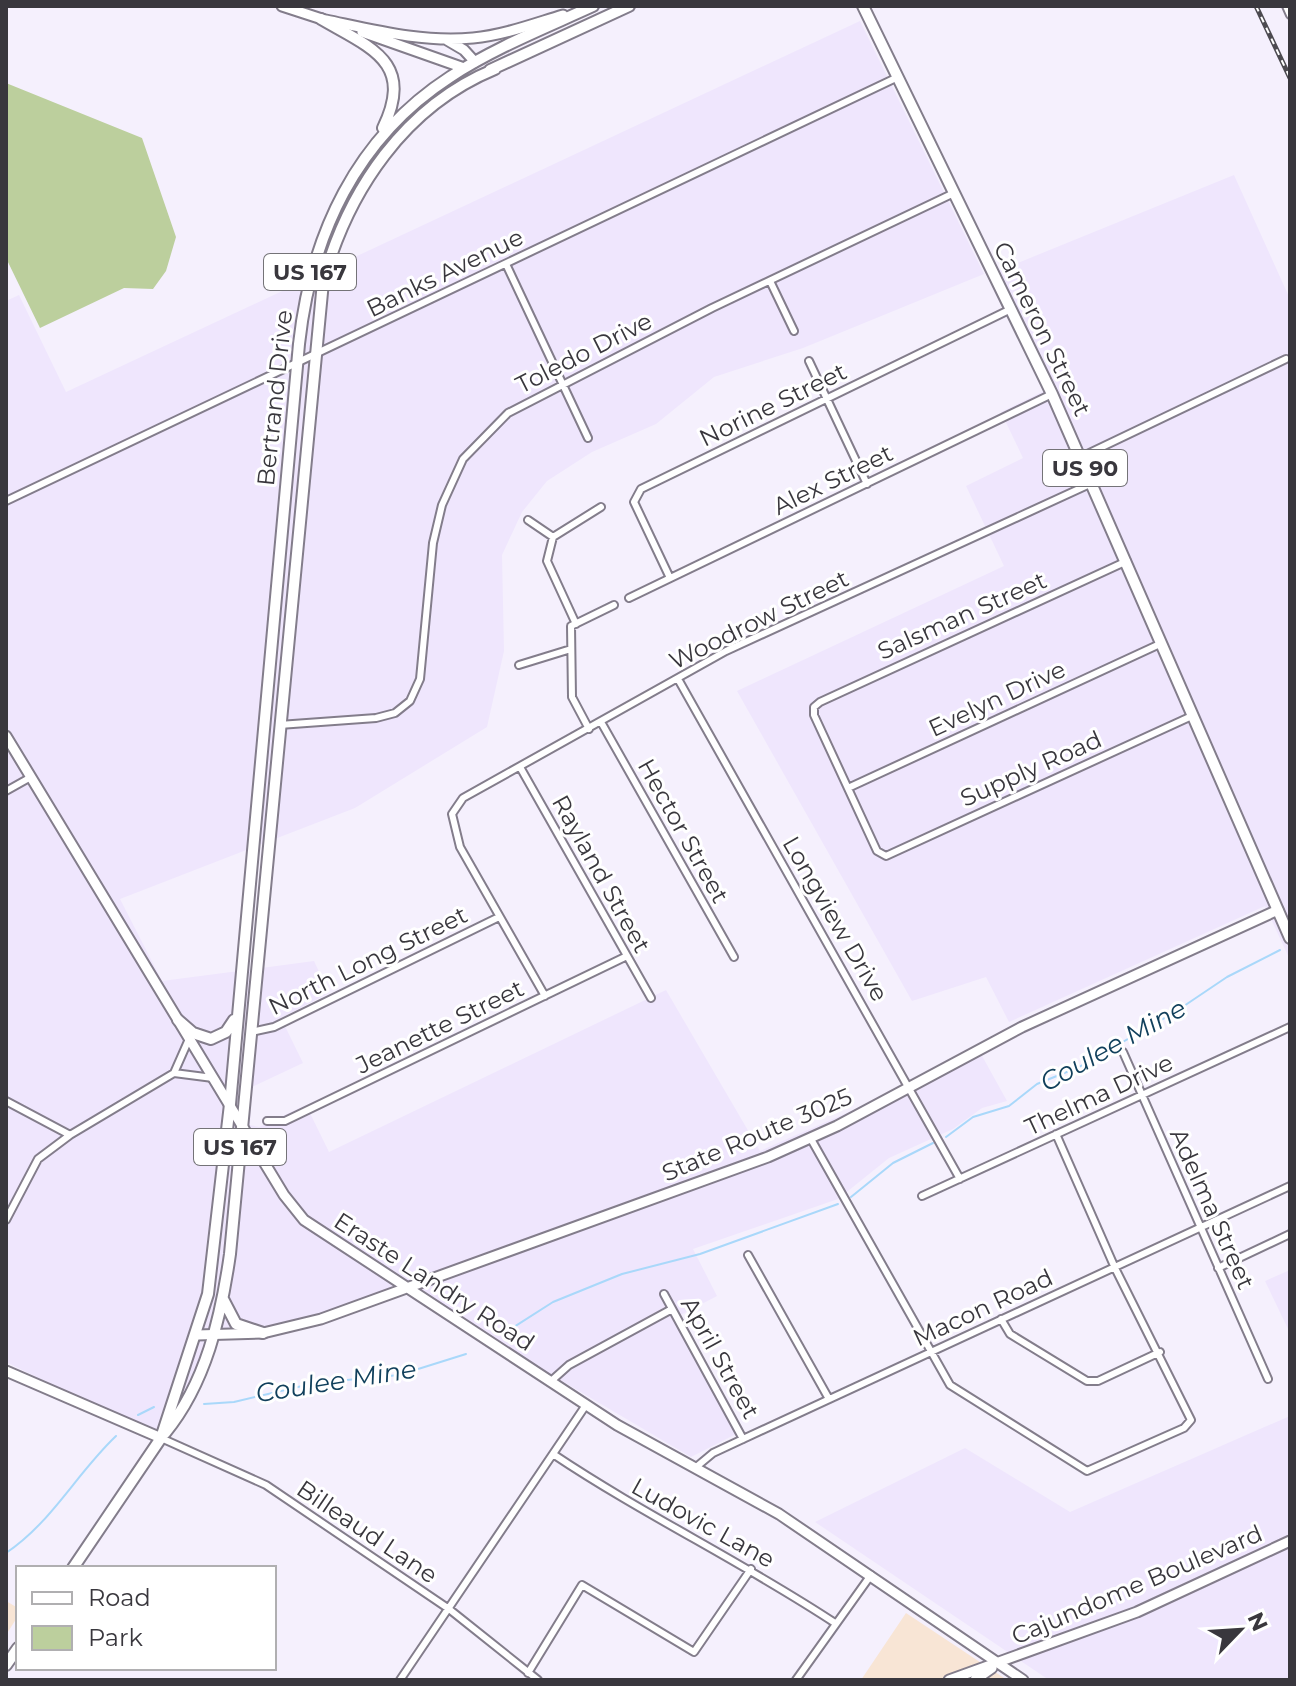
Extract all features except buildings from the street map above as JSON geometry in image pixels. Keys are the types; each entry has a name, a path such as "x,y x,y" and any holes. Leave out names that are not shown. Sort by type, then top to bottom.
{"main road":[{"name":"Bertrand Drive","path":"74,1566 161,1438 179,1417 214,1336 223,1297 243,1125 313,356 327,267 358,195 404,131 477,70 593,6"},
{"path":"477,70 495,69 629,6"},
{"name":"Cameron Street","path":"863,6 1081,457 1290,938"},
{"path":"321,19 371,48 388,64 394,79 395,99 377,142"},
{"name":"Bertrand Drive","path":"161,1438 197,1335 213,1269 306,292 320,239 342,192 377,142 417,101 464,68 477,70"},
{"path":"178,1020 193,1033 211,1039 226,1032 236,1014"},
{"path":"223,1297 236,1324 263,1333"}],"street":[{"path":"282,6 464,68"},
{"path":"321,19 391,33 444,39 494,35 593,6"},
{"path":"1286,6 1290,15"},
{"path":"444,39 464,50 477,70"},
{"name":"Banks Avenue","path":"6,501 898,77"},
{"name":"Toledo Drive","path":"279,725 376,718 395,713 410,701 418,688 422,668 435,532 454,475 475,444 496,423 521,404 562,383 954,193"},
{"path":"506,264 588,438"},
{"path":"770,281 794,331"},
{"name":"Norine Street","path":"670,578 637,509 636,493 1011,309"},
{"path":"1081,457 1286,359"},
{"path":"809,361 867,484"},
{"name":"Alex Street","path":"629,598 1052,394"},
{"name":"Woodrow Street","path":"499,917 460,847 452,824 453,809 463,798 726,651 1092,483"},
{"path":"576,624 547,561 553,537 601,507"},
{"path":"528,520 553,537"},
{"name":"Salsman Street","path":"848,788 814,707 871,677 1127,561"},
{"path":"589,729 572,697 571,626 614,605"},
{"name":"Evelyn Drive","path":"848,788 1162,643"},
{"path":"519,665 571,649"},
{"name":"Longview Drive","path":"678,679 960,1179"},
{"name":"Supply Road","path":"848,788 877,851 883,855 1194,715"},
{"name":"Hector Street","path":"601,722 734,957"},
{"name":"Eraste Landry Road","path":"6,736 284,1195 304,1220 586,1405 767,1507 1023,1680"},
{"name":"Rayland Street","path":"520,767 651,998"},
{"path":"6,791 31,777"},
{"path":"253,837 268,840"},
{"name":"State Route 3025","path":"197,1335 263,1333 321,1319 730,1172 811,1139 1032,1022 1278,910"},
{"path":"499,917 545,996"},
{"name":"North Long Street","path":"251,1032 274,1027 499,917"},
{"name":"Jeanette Street","path":"267,1121 285,1121 627,956"},
{"name":"Thelma Drive","path":"922,1196 1290,1027"},
{"path":"6,1220 38,1159 70,1135 174,1073 189,1039"},
{"name":"Adelma Street","path":"1123,1052 1268,1379"},
{"path":"174,1073 213,1078"},
{"path":"6,1101 70,1135"},
{"path":"811,1139 955,1390 1087,1471 1191,1422 1160,1352 1115,1268 1056,1134"},
{"name":"Macon Road","path":"695,1468 713,1453 1290,1186"},
{"path":"1218,1268 1290,1234"},
{"path":"748,1255 829,1399"},
{"name":"April Street","path":"664,1294 743,1439"},
{"path":"550,1382 569,1365 672,1309"},
{"path":"1001,1319 1010,1334 1087,1381 1098,1381 1160,1352"},
{"path":"6,1371 161,1438"},
{"path":"400,1680 586,1405"},
{"name":"Billeaud Lane","path":"161,1438 266,1485 449,1609 538,1680"},
{"name":"Ludovic Lane","path":"553,1454 614,1495 751,1569 835,1623"},
{"name":"Cajundome Boulevard","path":"949,1680 969,1670 999,1664 1137,1612 1290,1541"},
{"path":"528,1673 582,1585 694,1652 751,1569"},
{"path":"796,1680 871,1575"},
{"name":"Cajundome Boulevard","path":"975,1680 999,1664"}],"shaded area":[{"path":"860,21 984,274 803,348 714,377 656,424 592,452 547,481 522,512 502,555 504,651 487,727 355,808 120,899 162,981 314,961 329,993 281,1018 303,1063 252,1087 250,1125 259,1127 306,1105 329,1152 666,990 760,1151 981,1054 1007,1101 982,1108 953,1129 889,1158 838,1199 693,1249 717,1296 673,1319 736,1434 691,1457 406,1289 321,1319 214,1336 161,1438 6,1362 6,301 19,295 66,392"},
{"path":"1234,175 1290,299 1290,960 1265,906 1009,1022 986,977 912,1001 737,691 1004,566 966,486 1023,458 1001,412 1054,386 998,271"},
{"path":"1290,1270 1290,1333 1265,1281"},
{"path":"1290,1416 1290,1680 1049,1680 815,1522 965,1448 1070,1512"},
{"path":"6,1601 16,1607 16,1619 6,1635"},
{"path":"906,1613 1007,1680 861,1680"}],"green space":[{"path":"6,83 142,138 176,237 166,271 153,289 124,288 40,328 6,258"}],"waterway":[{"name":"Coulee Mine","path":"946,1137 973,1117 1009,1106 1037,1084 1079,1067 1175,1012 1227,977 1280,950"},
{"name":"Coulee Mine","path":"851,1197 893,1163 933,1143"},
{"name":"Coulee Mine","path":"506,1332 553,1302 622,1274 700,1254 838,1204"},
{"name":"Coulee Mine","path":"204,1404 234,1402 315,1383 399,1375 466,1354"},
{"name":"Coulee Mine","path":"138,1415 154,1407"},
{"name":"Coulee Mine","path":"6,1553 37,1527 116,1436"}],"railway":[{"path":"1256,6 1290,78"}]}
